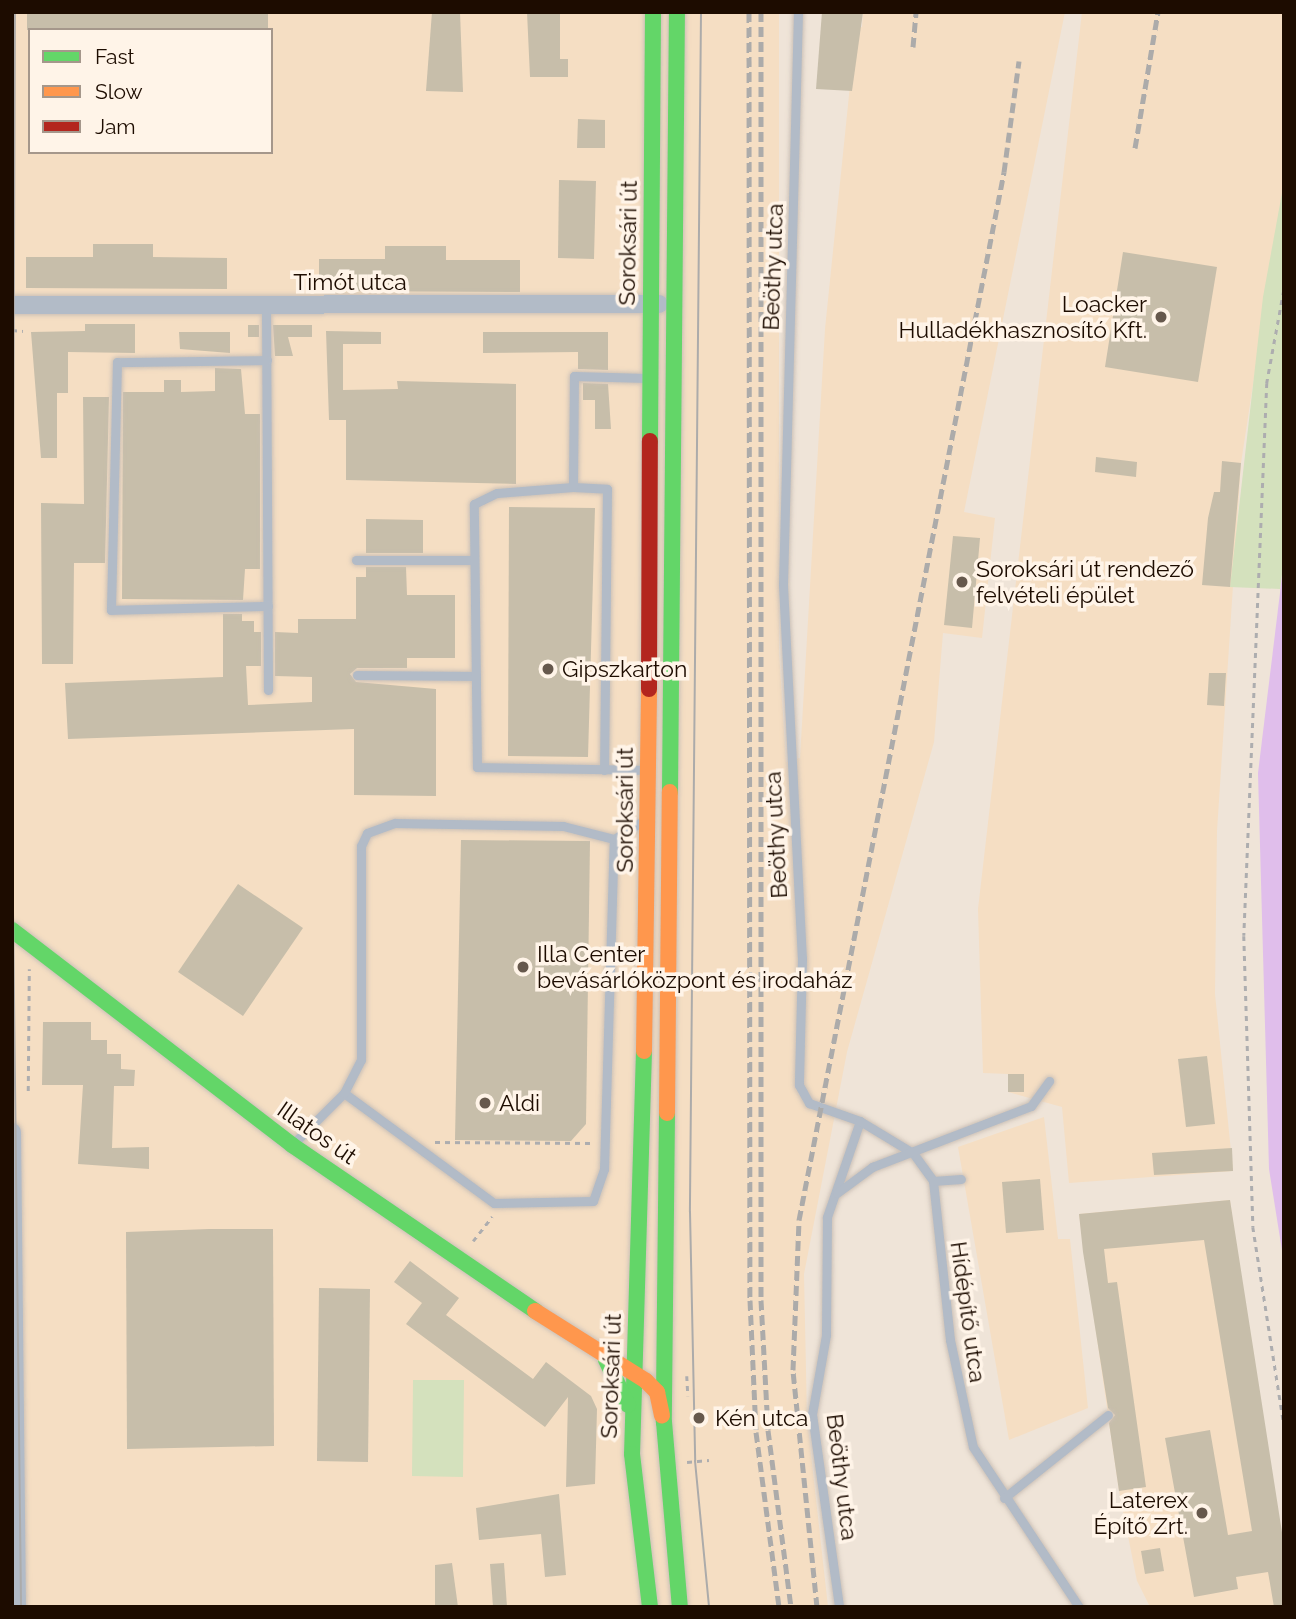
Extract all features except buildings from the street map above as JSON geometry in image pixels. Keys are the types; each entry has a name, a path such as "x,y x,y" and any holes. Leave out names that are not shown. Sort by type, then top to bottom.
{"main road":[{"name":"Soroksári út","path":"650,1607 632,1417 648,814 653,12"},
{"name":"Soroksári út","path":"677,12 677,285 664,1422 680,1607"},
{"name":"Illatos út","path":"12,930 292,1145 606,1360 633,1364 657,1392 664,1422"},
{"path":"633,1364 665,1340"},
{"path":"606,1360 632,1417"}],"street":[{"path":"650,308 666,301 677,285"},
{"name":"Timót utca","path":"12,305 650,308"},
{"path":"12,1132 17,1607"}],"lane":[{"name":"Beöthy utca","path":"798,12 783,585 802,958 799,1085 809,1103 860,1121 832,1200 826,1335 812,1414 839,1607"},
{"path":"266,306 268,690"},
{"path":"267,360 117,362 111,610 268,606"},
{"path":"573,487 573,376 650,378"},
{"path":"604,770 607,489 573,487 497,493 474,504 477,767 604,770 648,770"},
{"path":"356,560 474,560"},
{"path":"356,676 476,676"},
{"path":"292,1145 344,1093 361,1060 360,846 367,834 394,823 563,826 614,839 632,832 648,814"},
{"path":"344,1093 502,1203 593,1201 604,1143 614,839"},
{"path":"832,1200 872,1167 1031,1106 1049,1082"},
{"path":"860,1121 913,1153"},
{"name":"Hídépítő utca","path":"913,1153 933,1181 965,1420 973,1447 1004,1498 1080,1607"},
{"path":"933,1181 961,1179"},
{"path":"1004,1498 1108,1415"}],"path":[{"path":"1284,290 1267,383 1244,936 1253,1227 1284,1424"},
{"path":"12,330 23,331"},
{"path":"28,1091 31,945"},
{"path":"435,1142 604,1143"},
{"path":"473,1241 502,1203"},
{"path":"688,1462 709,1460"}],"shaded area":[{"path":"12,12 779,12 779,651 786,762 800,758 825,329 856,27 862,27 863,12 1065,12 964,512 995,518 982,638 943,633 934,742 847,1052 804,1274 807,1418 828,1607 12,1607"},
{"name":"Loacker Hulladékhasznosító Kft.","path":"1082,12 1284,12 1284,182 1241,463 1217,831 1215,994 1233,1171 1069,1183 1062,1107 1008,1092 1008,1074 983,1073 978,909"},
{"path":"1284,560 1284,1263 1269,1169 1258,773"},
{"path":"1044,1117 1058,1239 1070,1239 1088,1408 1009,1440 958,1147"},
{"path":"1230,1200 1284,1607 1150,1607 1137,1581 1119,1491 1079,1214"}],"green space":[{"path":"1284,182 1284,560 1280,589 1230,587 1263,297"},
{"path":"413,1380 464,1380 463,1477 412,1476"}],"tram line":[{"path":"12,776 15,12"},
{"path":"701,12 690,1212 695,1461 709,1607"},
{"path":"12,822 21,1607"}],"railway":[{"path":"749,12 750,1300 756,1432 779,1607"},
{"path":"761,12 761,1300 768,1430 791,1607"},
{"path":"913,47 916,12"},
{"path":"1135,148 1158,12"},
{"path":"817,1607 793,1370 799,1220 1004,172 1019,61"}],"traffic: fast":[{"path":"650,441 653,12"},
{"path":"670,792 677,12"},
{"path":"12,930 292,1145 535,1311"},
{"path":"644,1051 632,1454 650,1607"},
{"path":"667,1113 664,1422 680,1607"},
{"path":"606,1360 628,1405"}],"traffic: slow":[{"path":"644,1051 649,689"},
{"path":"667,1113 670,792"},
{"path":"535,1311 646,1381 657,1392 662,1415"}],"traffic: jam":[{"path":"649,689 650,441"}],"place":[{"name":"Loacker Hulladékhasznosító Kft.","path":"1161,317"},
{"name":"Soroksári út rendező felvételi épület","path":"962,582"},
{"name":"Gipszkarton","path":"548,669"},
{"name":"Illa Center bevásárlóközpont és irodaház","path":"523,967"},
{"name":"Aldi","path":"485,1103"},
{"name":"Kén utca","path":"699,1418"},
{"name":"Laterex Építő Zrt.","path":"1202,1513"}]}
